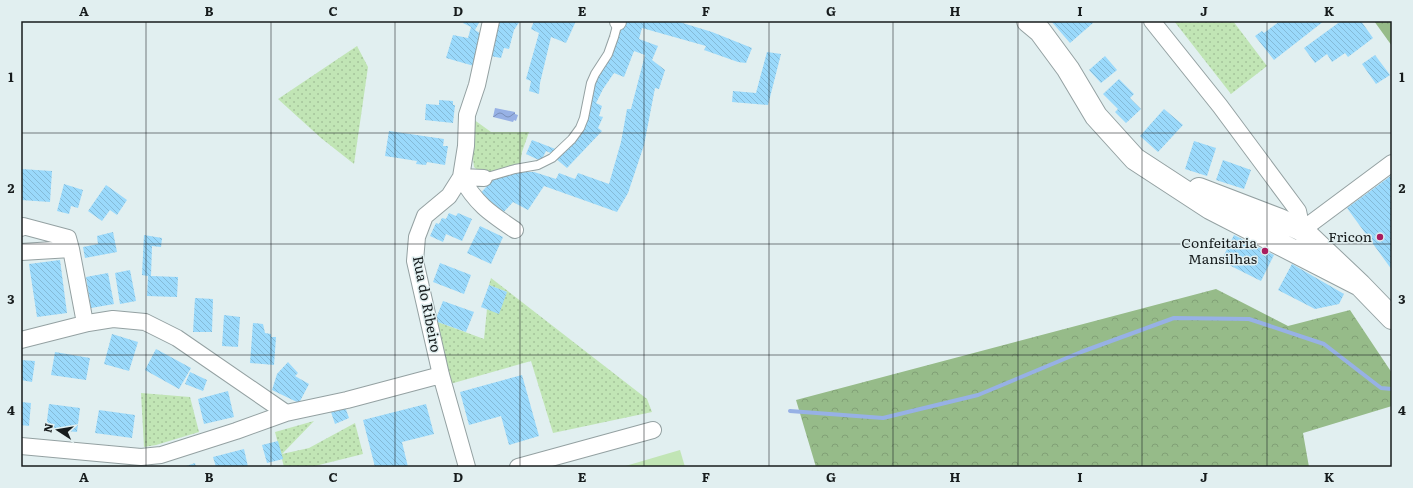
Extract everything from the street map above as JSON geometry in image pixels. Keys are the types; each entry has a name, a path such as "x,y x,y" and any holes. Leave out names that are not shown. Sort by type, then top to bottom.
{"main road":[{"path":"1028,21 1040,31 1068,69 1096,116 1135,159 1210,208 1360,285"},
{"path":"1145,165 1186,184 1302,230 1360,285 1392,318"},
{"path":"1290,250 1302,230"}],"street":[{"name":"Rua do Ribeiro","path":"467,467 441,375 415,261 417,237 425,216 449,196 461,177 466,146 468,115 477,85 491,21"},
{"path":"1152,21 1220,106 1298,211 1302,230 1392,163"},
{"path":"461,177 484,178"},
{"path":"461,177 468,190 490,214 515,230"},
{"path":"21,228 23,226 68,238 85,324"},
{"path":"21,252 71,249"},
{"path":"21,340 85,324 114,319 145,322 177,338 286,413"},
{"path":"21,446 141,462 286,413 347,400 441,375"},
{"path":"518,467 653,430"}],"lane":[{"path":"484,178 515,169 538,166 552,158 572,139 580,128 584,118 594,74 608,54 618,21"}],"green space":[{"path":"1174,21 1233,21 1267,66 1231,94"},
{"path":"1374,21 1392,21 1392,46"},
{"path":"357,46 368,67 354,164 321,138 278,99"},
{"path":"473,119 491,132 529,132 522,152 520,164 482,174 474,167 472,149"},
{"path":"491,278 647,399 652,412 553,433 531,361 450,384 435,321 484,339 487,309 507,292 489,285"},
{"path":"1216,289 1288,326 1350,310 1392,373 1392,406 1303,433 1309,467 816,467 796,400"},
{"path":"141,393 190,397 199,432 156,445 144,447"},
{"path":"314,421 282,454 309,448 355,423 363,454 311,467 284,467 275,432"},
{"path":"680,450 685,467 622,467"}],"water":[{"path":"495,108 515,112 515,114 518,115 516,121 514,120 513,122 493,117"}],"building":[{"path":"464,21 480,21 475,30 481,34 474,66 446,58 453,35 468,38 471,27 463,23"},
{"path":"495,21 520,21 514,30 509,49 504,48 501,58 485,55"},
{"path":"534,21 576,21 566,43 551,37 540,83 539,94 529,91 531,81 526,79 539,33 531,29"},
{"path":"623,21 676,21 712,32 752,48 746,63 738,62 704,50 706,46 642,28 639,39 658,46 652,60 665,70 659,89 655,88 644,145 628,193 617,212 544,186 528,210 513,202 501,215 479,195 494,178 523,172 534,172 556,179 559,173 575,179 578,173 609,184 621,142 627,109 631,109 645,55 634,51 624,77 614,73 603,89 596,103 602,106 599,116 603,117 598,128 602,131 567,168 555,158 577,138 593,84 603,66 610,59"},
{"path":"1051,21 1092,21 1093,23 1070,43"},
{"path":"1280,21 1324,21 1274,60 1255,36 1262,31 1264,33"},
{"path":"1341,21 1361,21 1373,38 1348,57 1345,53 1332,62 1327,54 1315,63 1304,48"},
{"path":"767,52 781,54 768,105 732,102 733,91 756,93"},
{"path":"1375,55 1390,75 1376,84 1362,64"},
{"path":"1105,56 1117,70 1101,83 1089,70"},
{"path":"1119,79 1134,94 1130,98 1141,109 1126,123 1115,112 1118,109 1103,94"},
{"path":"439,100 453,101 453,105 455,105 453,123 425,120 426,104 439,105"},
{"path":"1164,109 1183,125 1158,152 1140,136"},
{"path":"389,131 444,139 443,146 448,146 445,165 427,162 426,165 416,164 417,161 385,156"},
{"path":"532,140 558,150 553,154 546,151 541,161 526,154"},
{"path":"1194,141 1216,148 1207,176 1185,169"},
{"path":"1223,160 1251,170 1244,189 1216,180"},
{"path":"21,169 52,171 50,202 21,200"},
{"name":"Fricon","path":"1392,175 1392,270 1347,208"},
{"path":"64,184 83,190 78,208 71,206 69,214 57,211"},
{"path":"106,185 127,200 117,215 110,210 102,221 88,211"},
{"path":"449,213 456,216 458,213 472,219 462,241 446,234 443,242 430,236 436,223 439,224 442,218 446,219"},
{"path":"480,226 503,237 491,264 467,253"},
{"path":"113,232 117,252 85,258 83,247 98,244 97,236"},
{"path":"144,235 162,238 161,247 152,246 151,276 178,277 177,297 147,296 148,276 142,275"},
{"path":"1234,235 1274,255 1261,281 1221,261"},
{"path":"60,260 67,313 37,317 29,264"},
{"path":"440,263 471,275 464,294 433,282"},
{"path":"1292,264 1344,294 1339,304 1315,309 1278,290"},
{"path":"130,270 136,301 120,304 115,273"},
{"path":"108,273 114,304 91,308 86,277"},
{"path":"489,285 507,292 499,314 481,307"},
{"path":"195,298 213,299 212,332 193,332"},
{"path":"443,301 474,312 466,332 435,321"},
{"path":"224,315 240,317 238,347 222,346"},
{"path":"253,323 263,324 265,333 271,334 271,337 276,337 274,365 250,363"},
{"path":"112,334 138,342 129,371 104,364"},
{"path":"156,349 191,368 179,389 145,370"},
{"path":"55,352 90,358 86,380 51,375"},
{"path":"21,360 35,361 32,382 21,380"},
{"path":"288,362 298,373 295,376 309,384 299,403 272,390 277,374"},
{"path":"190,372 207,380 203,391 185,384"},
{"path":"522,375 539,436 509,445 501,416 469,425 460,392"},
{"path":"228,391 234,417 204,424 198,399"},
{"path":"21,402 31,403 29,426 21,425"},
{"path":"49,404 80,408 77,432 46,429"},
{"path":"344,404 349,418 335,424 330,409"},
{"path":"426,404 434,434 402,442 408,467 375,467 363,420"},
{"path":"99,410 135,415 132,438 95,433"},
{"path":"278,441 283,459 267,463 262,445"},
{"path":"244,449 248,467 216,467 213,457"},
{"path":"195,463 196,467 183,467"}],"waterway":[{"path":"790,411 883,418 978,395 1081,352 1174,318 1249,319 1324,344 1381,388 1392,389"}],"place":[{"name":"Fricon","path":"1380,237"},
{"name":"Confeitaria Mansilhas","path":"1265,251"}]}
